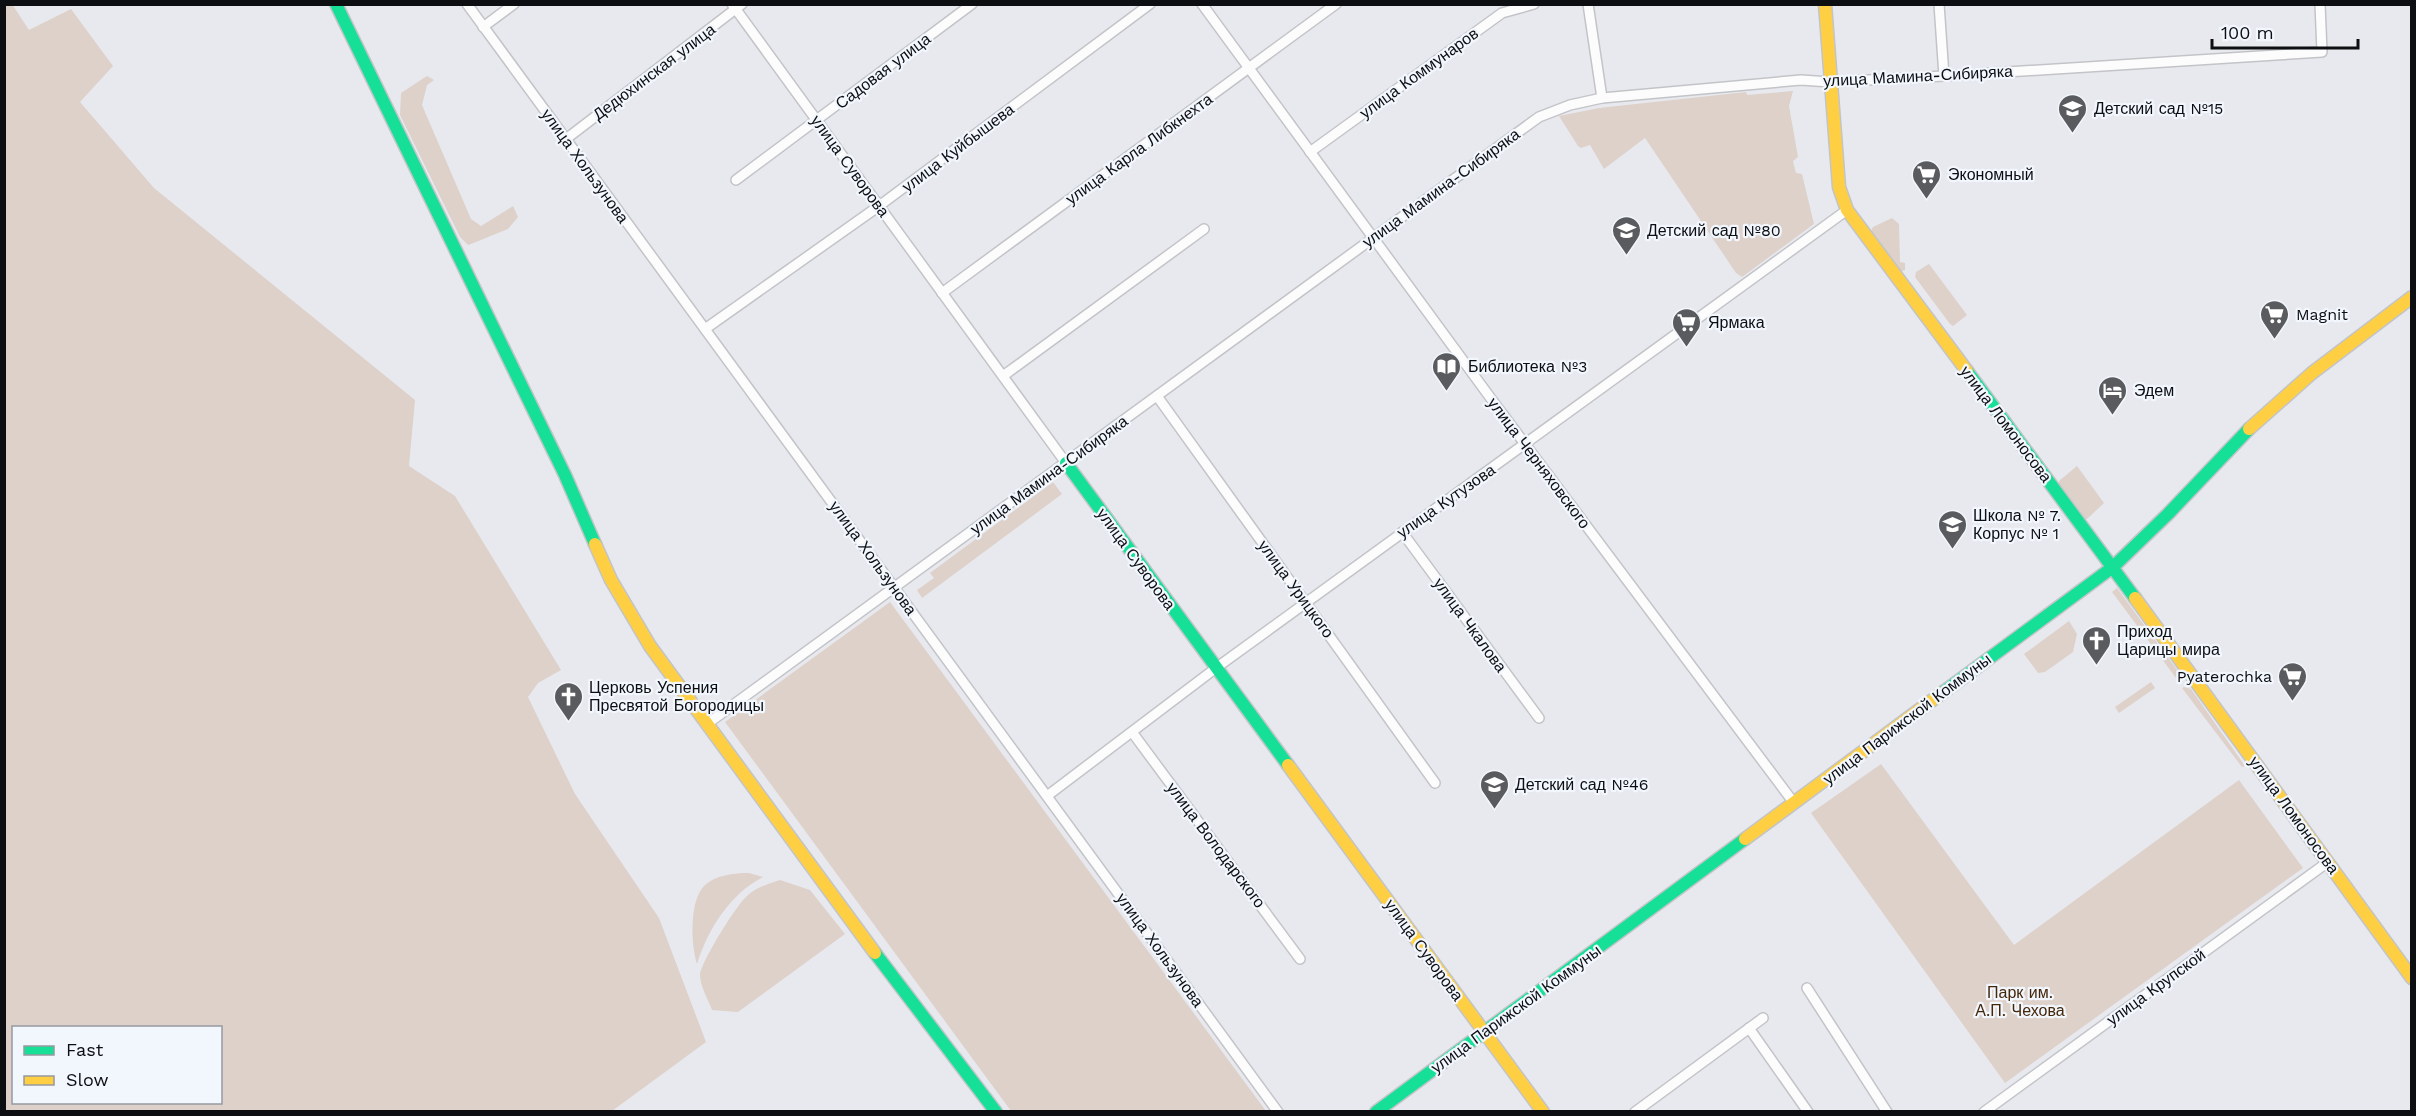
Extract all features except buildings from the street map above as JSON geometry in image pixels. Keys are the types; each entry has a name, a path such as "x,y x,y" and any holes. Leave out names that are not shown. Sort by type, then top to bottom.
{"main road":[{"path":"336,4 565,475 610,580 650,646 864,938 996,1112"},
{"name":"улица Ломоносова","path":"1825,4 1839,187 1847,210 2113,567 2412,978"},
{"name":"улица Парижской Коммуны","path":"1376,1112 2113,567 2173,511 2254,423 2292,389 2412,297"},
{"name":"улица Суворова","path":"1066,463 1543,1112"}],"street":[{"name":"улица Хользунова","path":"467,4 1278,1112"},
{"path":"483,27 514,4"},
{"name":"Садовая улица","path":"736,180 972,4"},
{"name":"улица Куйбышева","path":"705,329 879,206 1150,4"},
{"name":"улица Черняховского","path":"1202,4 1526,445 1794,803"},
{"name":"улица Карла Либкнехта","path":"942,293 1336,4"},
{"name":"улица Коммунаров","path":"1310,152 1502,13 1534,4"},
{"path":"1588,4 1602,98"},
{"path":"1939,4 1944,76"},
{"name":"улица Мамина-Сибиряка","path":"707,724 1539,117 1570,105 1602,98 1801,80 1830,82 1944,76 2322,52 2320,4"},
{"name":"улица Суворова","path":"736,6 816,120 1066,463"},
{"name":"Дедюхинская улица","path":"566,139 736,6"},
{"name":"улица Кутузова","path":"1047,796 1216,668 1847,210"},
{"path":"1003,376 1204,229"},
{"name":"улица Урицкого","path":"1157,396 1435,783"},
{"name":"улица Чкалова","path":"1402,532 1539,718"},
{"name":"улица Володарского","path":"1132,732 1300,959"},
{"name":"улица Крупской","path":"1984,1112 2328,862"},
{"path":"1807,988 1887,1112"},
{"path":"1635,1112 1763,1018"},
{"path":"1749,1028 1808,1111"}],"green space":[{"path":"12,4 29,30 71,9 113,66 80,102 154,188 415,400 409,466 455,496 561,670 538,683 528,697 575,794 659,918 706,1042 612,1111 5,1111 4,5"},
{"path":"427,76 434,80 427,85 422,105 471,219 481,226 513,206 518,217 508,229 468,245 460,237 400,115 401,93"},
{"path":"1793,91 1789,106 1798,157 1793,161 1796,173 1802,174 1814,224 1742,277 1736,273 1645,138 1604,169 1590,145 1581,148 1578,146 1559,116 1599,108 1746,92 1747,95"},
{"path":"1892,218 1899,224 1900,262 1905,263 1905,270 1900,272 1871,231 1873,227"},
{"path":"1929,264 1967,315 1953,326 1915,277 1916,272"},
{"path":"2077,466 2104,503 2087,519 2059,485 2059,481"},
{"path":"1053,482 1062,494 922,598 917,590 934,578 930,573"},
{"path":"2117,588 2178,671 2181,677 2179,682 2112,592"},
{"path":"890,602 1266,1111 1011,1111 725,722"},
{"path":"2069,621 2077,634 2073,652 2045,672 2038,673 2024,654"},
{"path":"2151,682 2155,688 2119,713 2115,707"},
{"path":"2182,688 2191,689 2245,766 2242,767"},
{"name":"Парк им. А.П. Чехова","path":"1881,764 2014,945 2239,780 2303,868 2005,1083 1811,813"},
{"path":"749,873 763,877 740,893 722,914 707,938 697,964 693,946 693,924 699,893 708,882 719,877"},
{"path":"780,880 810,890 845,934 738,1012 712,1010 700,979 706,958 742,901 759,888"}],"traffic: fast":[{"path":"336,4 565,475 595,544"},
{"path":"1967,371 2135,598"},
{"path":"1942,693 2113,567 2168,514 2249,429"},
{"path":"1066,463 1288,765"},
{"path":"1376,1112 1745,839"},
{"path":"875,953 996,1112"}],"traffic: slow":[{"path":"1825,4 1839,187 1847,210 1967,371"},
{"path":"2249,429 2312,373 2412,297"},
{"path":"595,544 611,580 650,646 875,953"},
{"path":"2135,598 2412,978"},
{"path":"1745,839 1942,693"},
{"path":"1288,765 1543,1112"}],"place":[{"name":"Детский сад №15","path":"2073,134"},
{"name":"Экономный","path":"1927,200"},
{"name":"Детский сад №80","path":"1626,256"},
{"name":"Magnit","path":"2275,340"},
{"name":"Ярмака","path":"1687,348"},
{"name":"Библиотека №3","path":"1447,392"},
{"name":"Эдем","path":"2113,416"},
{"name":"Школа № 7. Корпус № 1","path":"1952,550"},
{"name":"Приход Царицы мира","path":"2096,666"},
{"name":"Pyaterochka","path":"2293,702"},
{"name":"Церковь Успения Пресвятой Богородицы","path":"568,722"},
{"name":"Детский сад №46","path":"1494,810"}]}
